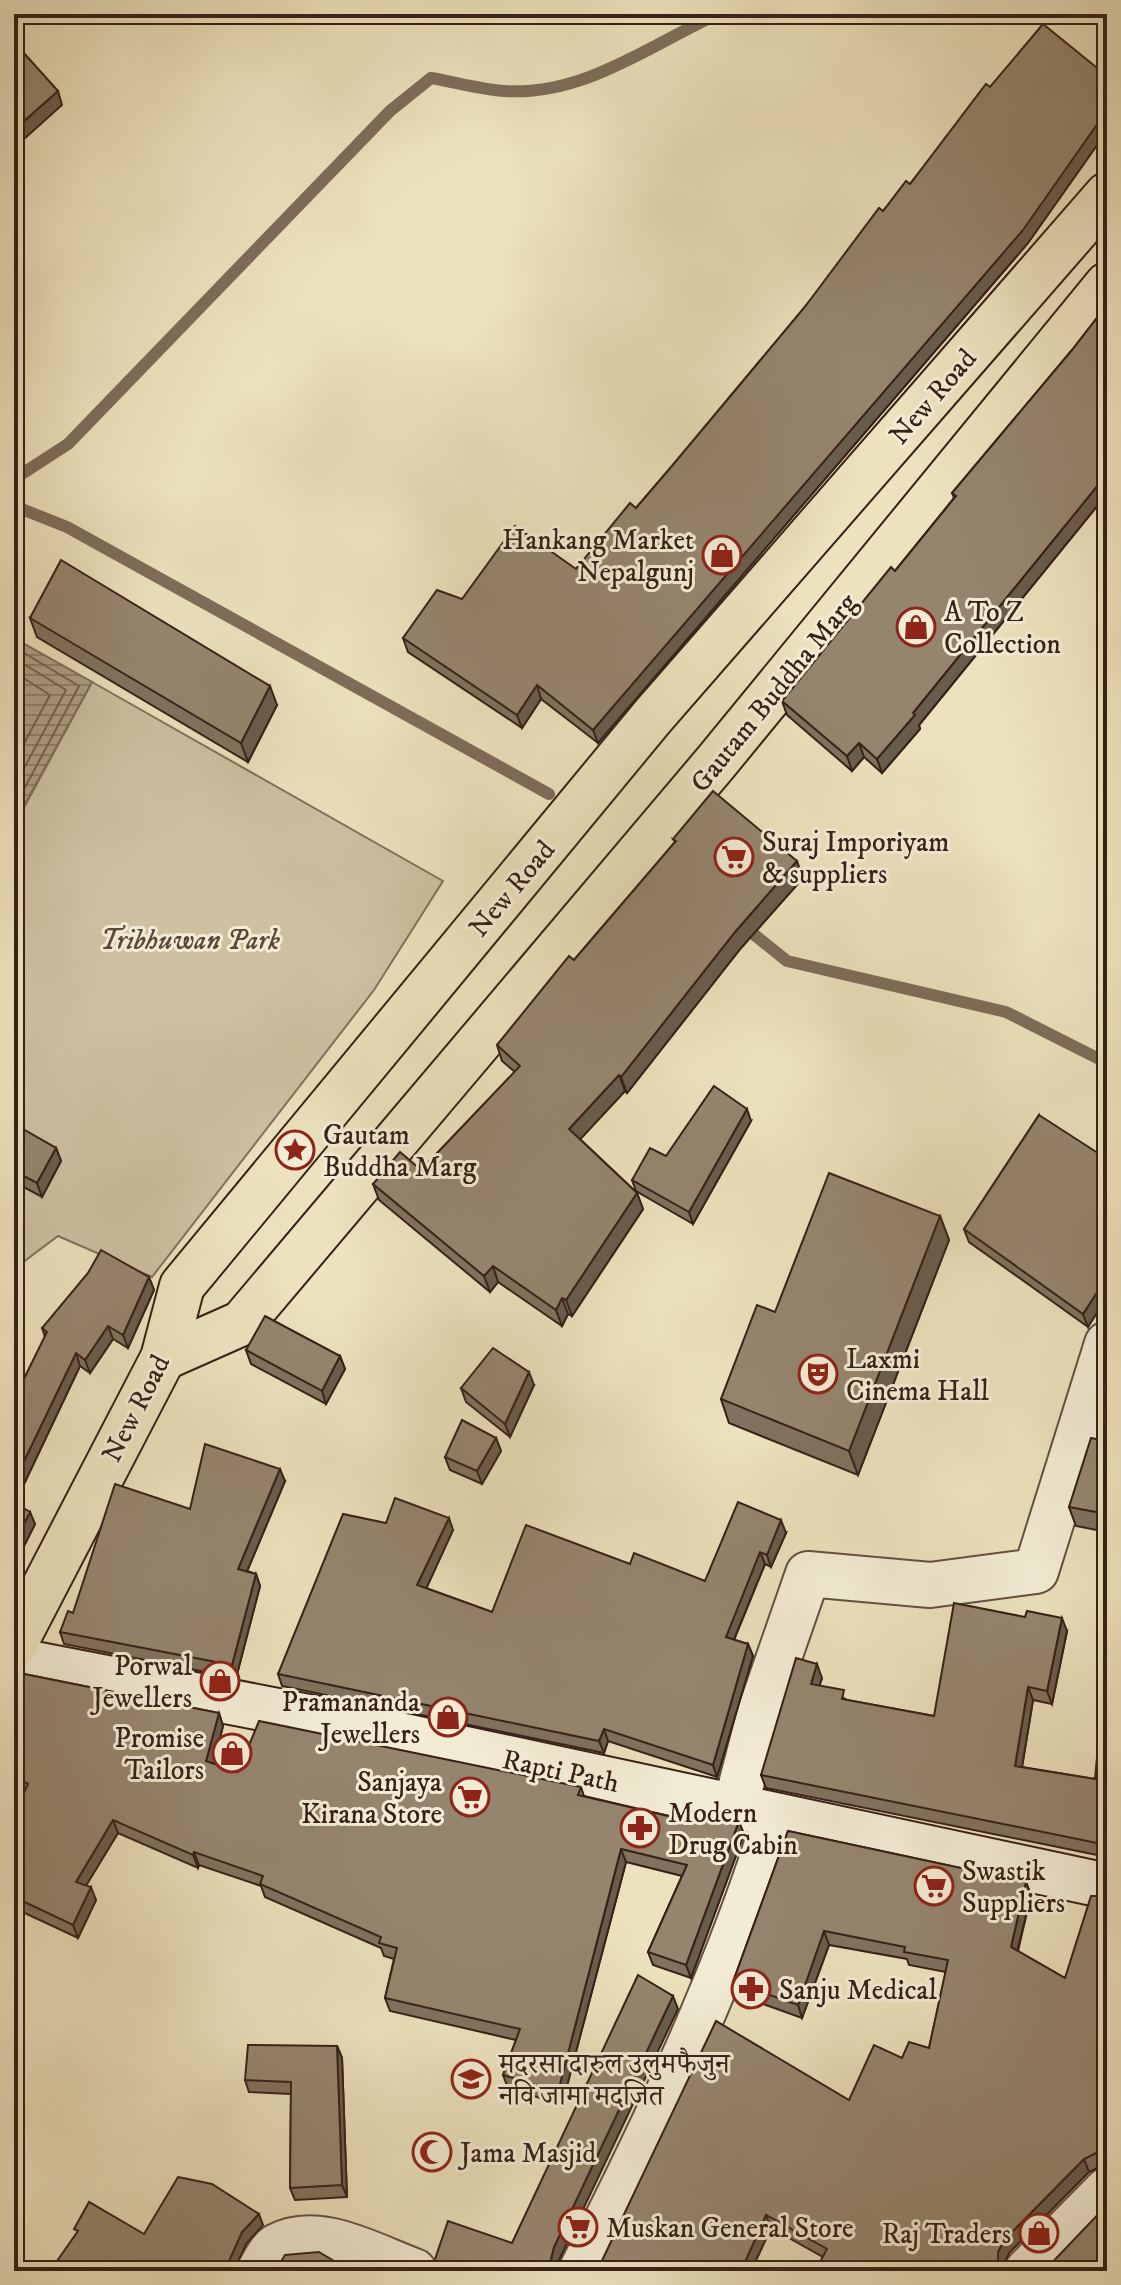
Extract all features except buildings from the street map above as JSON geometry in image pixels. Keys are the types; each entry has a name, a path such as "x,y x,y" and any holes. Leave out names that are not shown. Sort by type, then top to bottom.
{"main road":[{"name":"New Road","path":"14,1645 163,1358 182,1286 653,716 1107,195"},
{"name":"Gautam Buddha Marg","path":"163,1358 242,1323 717,761 1107,285"}],"street":[{"path":"581,2271 633,2170 750,1899 760,1712 808,1574 930,1585 1036,1571 1107,1344"},
{"name":"Rapti Path","path":"14,1660 381,1731 1107,1886"},
{"path":"1027,2271 1107,2190"},
{"path":"259,2271 274,2247 321,2238 414,2271"}],"green space":[{"name":"Tribhuwan Park","path":"92,682 443,881 374,990 152,1277 58,1236 14,1269 14,826"}],"water":[{"path":"14,638 92,682 14,824"}],"waterway":[{"path":"14,479 68,444 390,111 431,78 505,91 562,85 616,66 718,14"},
{"path":"14,506 67,527 549,794"},
{"path":"741,924 787,961 1006,1012 1107,1063"}],"place":[{"name":"Hankang Market Nepalgunj","path":"722,555"},
{"name":"A To Z Collection","path":"916,627"},
{"name":"Suraj Imporiyam & suppliers","path":"734,857"},
{"name":"Gautam Buddha Marg","path":"295,1150"},
{"name":"Laxmi Cinema Hall","path":"818,1374"},
{"name":"Porwal Jewellers","path":"220,1681"},
{"name":"Pramananda Jewellers","path":"448,1717"},
{"name":"Promise Tailors","path":"232,1753"},
{"name":"Sanjaya Kirana Store","path":"470,1797"},
{"name":"Modern Drug Cabin","path":"640,1828"},
{"name":"Swastik Suppliers","path":"934,1886"},
{"name":"Sanju Medical","path":"751,1989"},
{"name":"मदरसा दारुल उलुमफैजुन नवि जामा मदजित","path":"471,2079"},
{"name":"Jama Masjid","path":"432,2152"},
{"name":"Muskan General Store","path":"578,2227"},
{"name":"Raj Traders","path":"1039,2233"}]}
